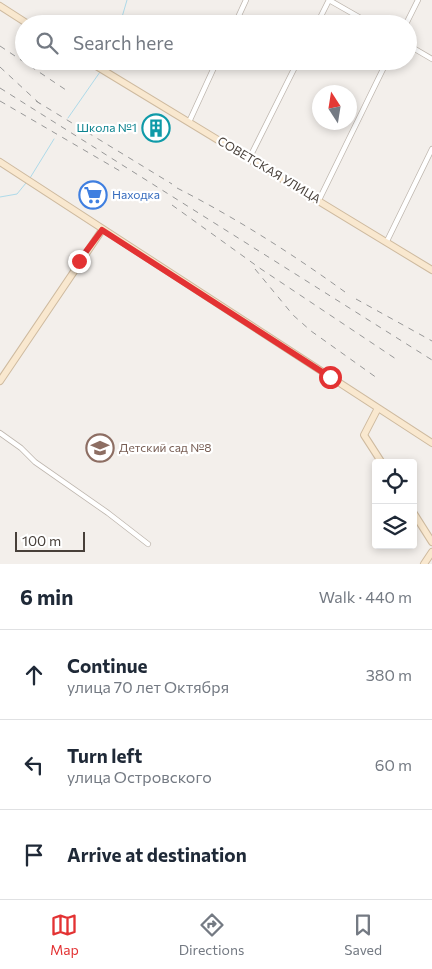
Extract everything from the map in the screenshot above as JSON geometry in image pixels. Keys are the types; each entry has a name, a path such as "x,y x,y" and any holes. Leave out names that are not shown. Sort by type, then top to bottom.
{"street":[{"path":"239,15 246,0"},
{"path":"322,15 329,0 355,15"},
{"path":"410,15 418,0"},
{"path":"0,6 15,16"},
{"path":"417,50 432,59"},
{"name":"СОВЕТСКАЯ УЛИЦА","path":"102,70 250,157 432,270"},
{"path":"189,122 213,70"},
{"path":"250,157 294,70"},
{"path":"319,200 383,70"},
{"path":"387,241 432,148"},
{"path":"0,162 432,443"},
{"path":"0,381 102,230"},
{"path":"378,408 364,435 379,459"},
{"path":"0,433 21,448 35,462 108,513 148,544"},
{"path":"417,518 432,542"},
{"path":"424,564 432,552"}],"waterway":[{"path":"123,15 127,0"},
{"path":"68,118 100,72"},
{"path":"30,178 54,139"},
{"path":"0,197 17,194 26,183"}],"railway":[{"path":"0,46 15,56"},
{"path":"0,67 40,104"},
{"path":"36,70 66,90"},
{"path":"0,88 432,360"},
{"path":"0,101 120,171"},
{"path":"36,101 172,184"},
{"path":"177,188 221,211 345,292"},
{"path":"172,205 261,269 396,359"},
{"path":"255,269 293,315 311,331 377,378"},
{"path":"356,299 432,341"}],"place":[{"name":"Школа №1","path":"156,128"},
{"name":"Находка","path":"93,195"},
{"name":"Детский сад №8","path":"100,448"}],"route":[{"path":"79,261 102,230 330,377"}]}
